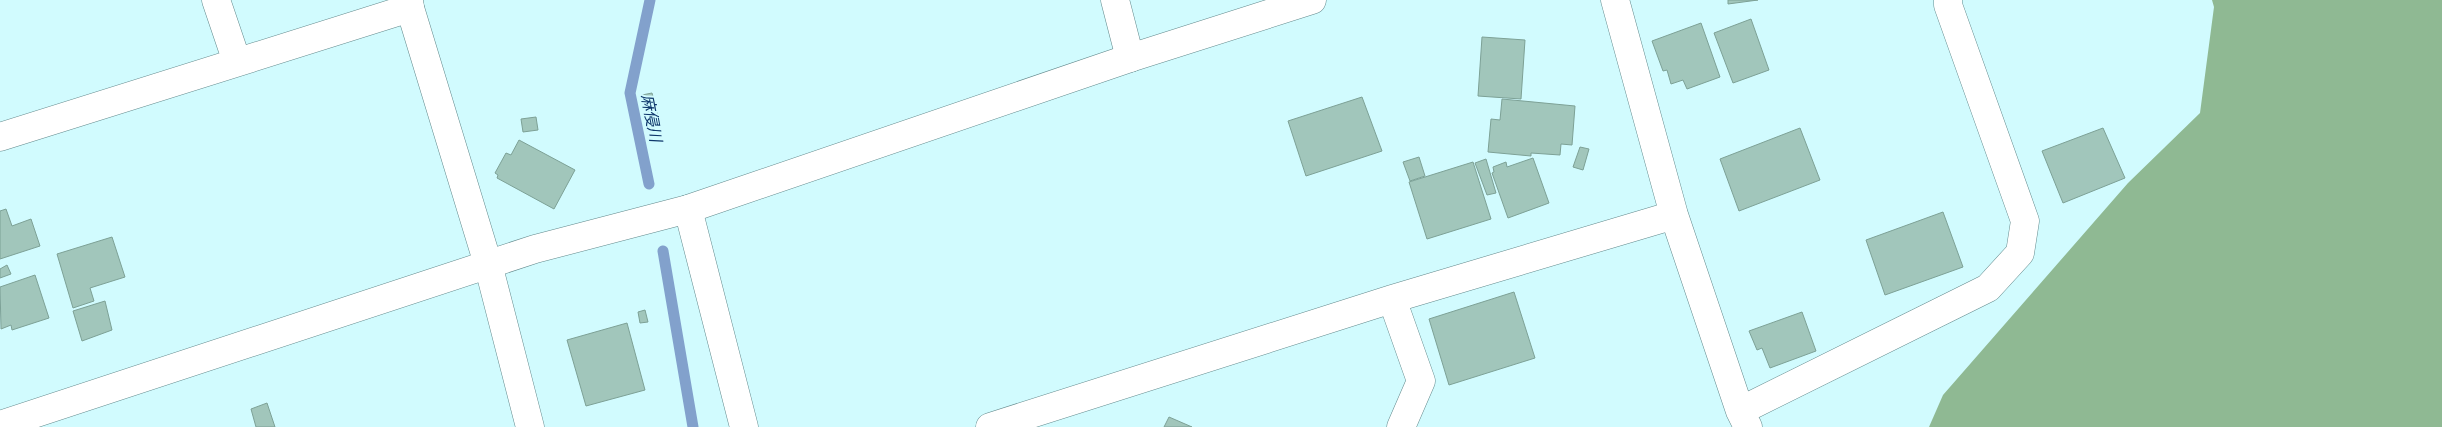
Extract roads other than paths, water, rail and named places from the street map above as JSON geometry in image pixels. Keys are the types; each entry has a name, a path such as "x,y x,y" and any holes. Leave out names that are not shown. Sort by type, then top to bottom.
{"street":[{"path":"216,0 237,62"},
{"path":"1115,0 1130,58"},
{"path":"0,424 535,249 688,209 1130,58 1312,0"},
{"path":"1615,0 1674,215 1744,419 1988,288 2020,253 2025,222 1970,71 1948,0"},
{"path":"0,137 237,62 410,4 488,264 530,427"},
{"path":"688,209 744,427"},
{"path":"990,427 1392,299 1674,215"},
{"path":"1392,299 1422,381 1401,427"}],"waterway":[{"name":"麻侵川","path":"649,184 630,93 650,0"},
{"name":"麻侵川","path":"663,251 693,427"}]}
